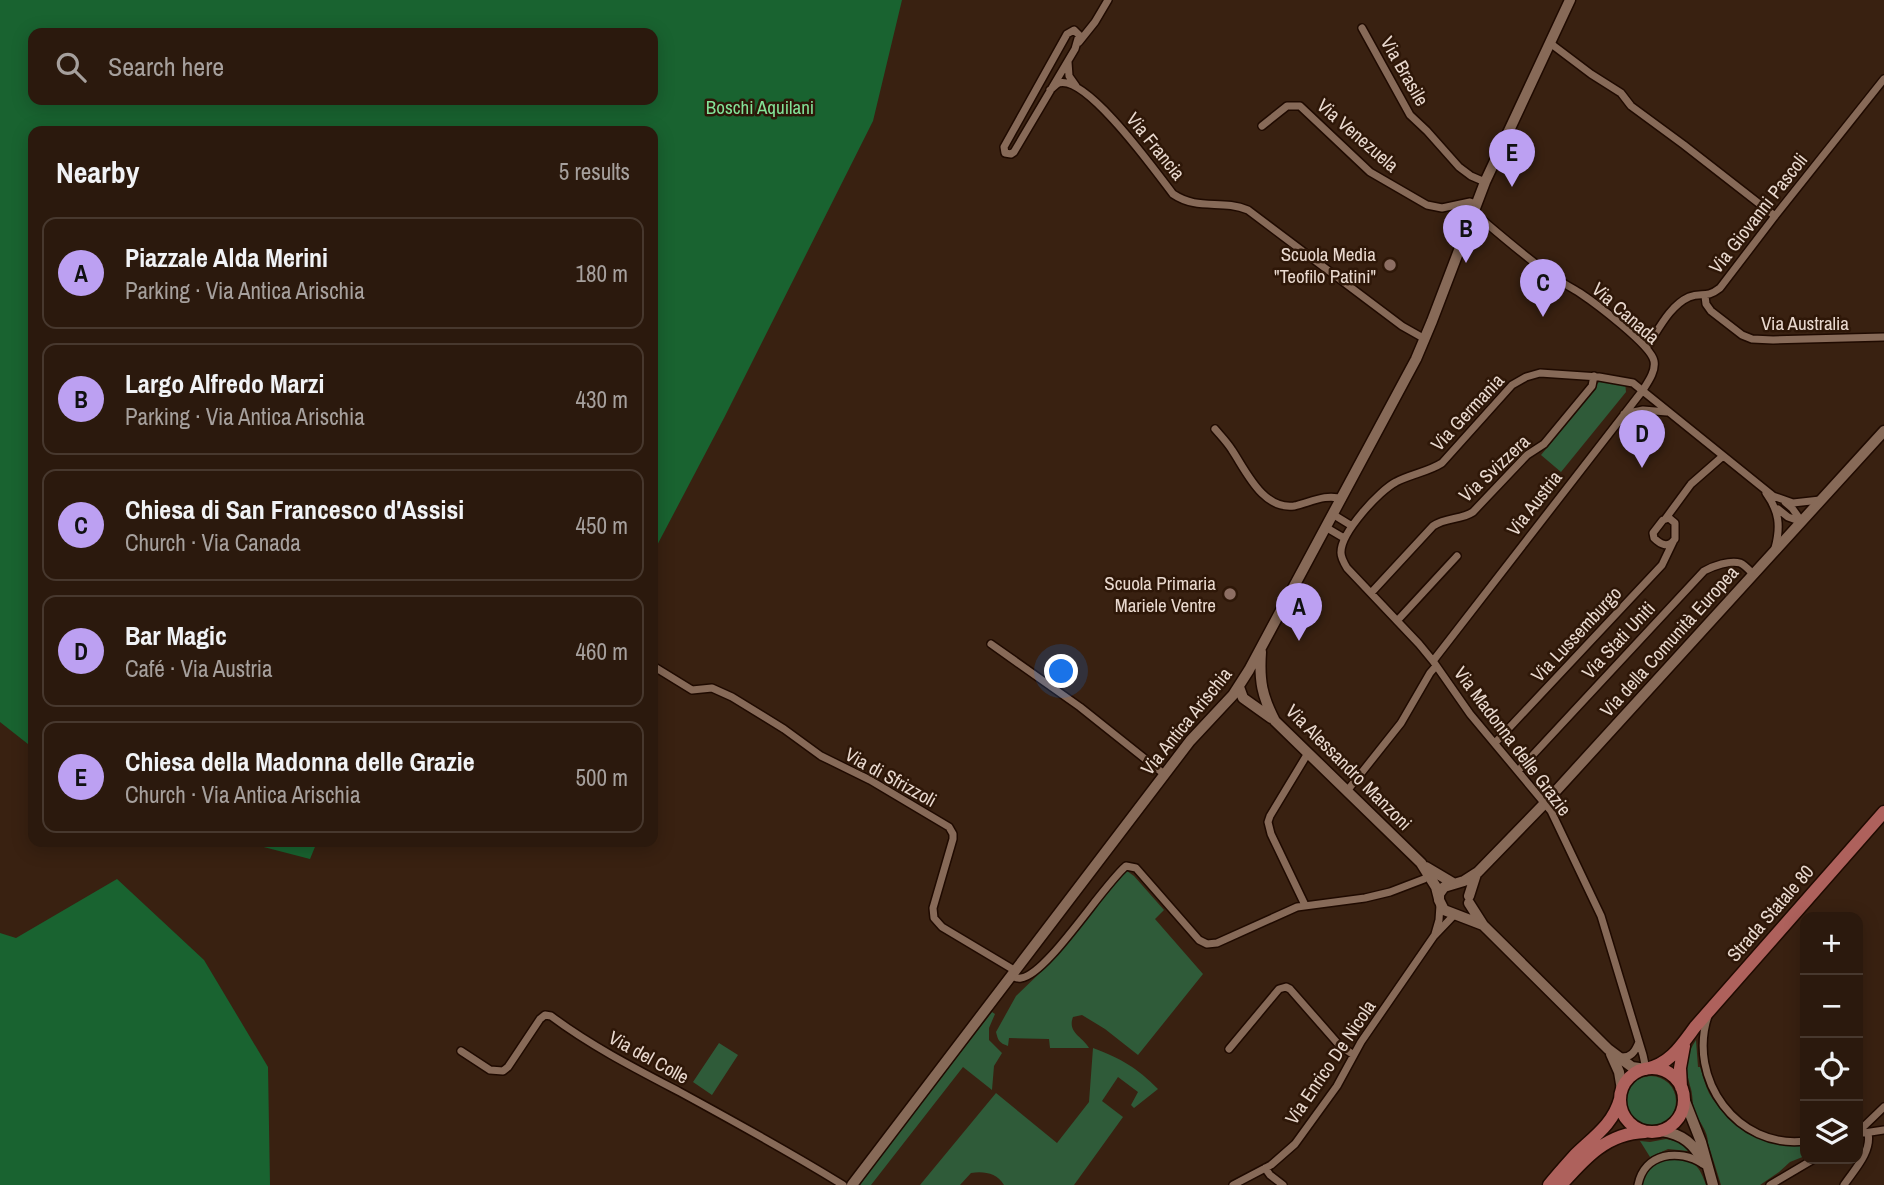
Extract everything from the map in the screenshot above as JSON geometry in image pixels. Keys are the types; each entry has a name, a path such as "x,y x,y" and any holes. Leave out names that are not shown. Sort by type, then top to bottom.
{"main road":[{"name":"Strada Statale 80","path":"1646,1069 1668,1060 1884,813"},
{"path":"1562,1185 1590,1154 1606,1142 1625,1135 1671,1126 1678,1118 1683,1105 1680,1063 1686,1039"},
{"path":"1549,1185 1611,1120 1622,1091 1629,1079 1637,1073 1646,1069 1666,1072 1675,1079 1682,1092"},
{"path":"1622,1091 1621,1108 1628,1121 1637,1129 1655,1131"}],"street":[{"path":"1095,22 1067,34 1004,147 1005,153 1014,152 1079,42 1095,22 1108,0"},
{"name":"Via Antica Arischia","path":"852,1185 1164,774 1239,687 1334,515 1425,339 1485,182 1570,0"},
{"name":"Via Brasile","path":"1362,28 1410,115 1459,167 1485,182"},
{"path":"1076,30 1079,42"},
{"path":"1550,43 1621,93 1631,106 1774,216"},
{"path":"1069,59 1069,76 1079,89"},
{"name":"Via Giovanni Pascoli","path":"1646,348 1677,305 1691,296 1704,296 1720,288 1884,79"},
{"path":"1050,90 1063,83 1079,89"},
{"name":"Via Francia","path":"1079,89 1114,119 1173,194 1198,205 1230,205 1248,210 1402,326 1425,339"},
{"name":"Via Venezuela","path":"1262,125 1287,106 1300,106 1370,172 1420,202 1442,208 1470,202 1475,208"},
{"name":"Via Canada","path":"1475,208 1548,274 1587,298 1646,348 1654,363"},
{"name":"Via Australia","path":"1704,296 1711,311 1742,335 1752,339 1773,341 1884,337"},
{"name":"Via Austria","path":"1346,791 1401,723 1434,663 1643,390 1652,375 1654,363"},
{"name":"Via Germania","path":"1344,538 1390,485 1442,463 1518,380 1539,373 1594,376 1629,382 1643,390 1763,490 1792,508 1802,522"},
{"name":"Via Svizzera","path":"1371,593 1433,526 1442,520 1468,516 1474,512 1527,456 1544,443 1592,386 1594,376"},
{"path":"1623,415 1643,410 1671,414"},
{"path":"1214,429 1233,451 1249,479 1276,504 1295,505 1331,497 1342,499"},
{"name":"Via della Comunità Europea","path":"1455,883 1478,872 1545,803 1884,431"},
{"path":"1673,542 1662,544 1653,535 1654,531 1691,484 1723,456"},
{"name":"Via Germania","path":"1763,490 1783,514 1802,522"},
{"name":"Via Germania","path":"1782,500 1799,503 1821,500"},
{"path":"1771,556 1779,526 1774,506"},
{"name":"Via Lussemburgo","path":"1495,743 1662,565 1675,536 1675,507"},
{"path":"1334,515 1352,526"},
{"path":"1666,518 1675,523"},
{"path":"1327,528 1344,538"},
{"name":"Via Madonna delle Grazie","path":"1344,538 1341,552 1343,561 1356,579 1434,663 1459,699 1556,819 1601,916 1646,1069"},
{"path":"1397,621 1457,556"},
{"name":"Via Stati Uniti","path":"1518,771 1704,571 1714,566 1734,563 1746,566 1754,575"},
{"path":"991,644 1080,707 1164,774"},
{"name":"Via Alessandro Manzoni","path":"1261,648 1262,707 1431,874 1455,883"},
{"name":"Via di Sfrizzoli","path":"658,669 692,690 712,688 732,697 821,756 870,780 949,827 953,839 934,903 934,918 942,927 1012,972"},
{"path":"1239,687 1256,694 1262,707"},
{"path":"1219,710 1235,704 1262,707"},
{"path":"1305,905 1271,834 1268,822 1308,753"},
{"path":"1012,972 1017,978 1023,978 1037,968 1075,928 1126,866 1136,868 1199,940 1207,944 1217,943 1305,905 1390,892 1431,874 1439,902 1445,912 1483,925"},
{"name":"Via della Comunità Europea","path":"1469,899 1478,872"},
{"path":"1439,902 1439,894 1443,888 1455,883 1465,888 1483,925 1608,1049 1634,1068 1646,1069"},
{"path":"1455,914 1464,911 1469,899"},
{"name":"Via Enrico De Nicola","path":"1434,936 1439,920 1439,902"},
{"name":"Via Enrico De Nicola","path":"1233,1185 1279,1159 1295,1144 1343,1077 1366,1035 1434,936 1455,914"},
{"path":"1229,1049 1279,989 1286,988 1290,989 1340,1046 1354,1055"},
{"path":"1709,1011 1703,1034 1703,1059 1708,1079 1718,1098 1735,1117 1757,1133 1775,1139 1800,1141"},
{"name":"Via del Colle","path":"461,1051 490,1070 503,1071 540,1019 549,1015 611,1055 843,1185"},
{"path":"1618,1056 1630,1056 1639,1041"},
{"path":"1608,1049 1617,1067 1622,1091"},
{"path":"1682,1092 1701,1142 1710,1176"},
{"path":"1863,1130 1884,1107"},
{"path":"1863,1132 1884,1130"},
{"path":"1655,1131 1674,1133 1688,1140 1710,1176"},
{"path":"1863,1135 1869,1144 1863,1156"},
{"path":"1638,1185 1641,1173 1646,1167 1666,1155 1687,1156 1700,1163 1710,1176"},
{"path":"1770,1185 1805,1164"},
{"path":"1844,1185 1858,1164"},
{"path":"1265,1168 1283,1185"},
{"path":"1780,1185 1793,1171"}],"green space":[{"name":"Boschi Aquilani","path":"0,0 902,0 873,121 658,543 658,126 28,126 28,744 0,722"},
{"path":"1601,380 1625,381 1626,392 1561,472 1541,455"},
{"path":"263,847 315,847 310,859"},
{"path":"1127,871 1164,910 1155,919 1203,974 1138,1055 1082,1015 1073,1017 1072,1027 1089,1048 1050,1048 1049,1039 1009,1038 1008,1046 1001,1042 996,1032 1016,996 1044,969"},
{"path":"117,879 204,960 268,1067 270,1185 0,1185 0,933 16,938"},
{"path":"992,1012 995,1014 989,1028 989,1040 1002,1053 994,1066 992,1090 963,1067 871,1185 860,1185 875,1163"},
{"path":"1696,1040 1698,1067 1705,1084 1717,1105 1727,1115 1750,1133 1763,1139 1800,1144 1800,1158 1790,1162 1760,1185 1721,1185 1707,1134 1694,1109 1686,1064"},
{"path":"719,1043 738,1055 712,1095 693,1082"},
{"path":"1093,1048 1128,1064 1158,1089 1134,1108 1131,1105 1138,1092 1118,1077 1102,1101 1123,1117 1074,1185 1004,1185 994,1175 981,1172 971,1173 960,1185 920,1185 996,1093 1057,1143 1089,1102"},
{"path":"1651,1076 1669,1083 1676,1101 1669,1119 1651,1126 1633,1119 1626,1101 1633,1083"},
{"path":"1666,1139 1680,1142 1688,1151 1668,1149 1650,1157 1640,1141 1650,1142"},
{"path":"1667,1158 1693,1163 1706,1185 1641,1185 1650,1168"}],"place":[{"name":"Chiesa della Madonna delle Grazie","path":"1512,187"},
{"name":"Largo Alfredo Marzi","path":"1466,263"},
{"name":"Scuola Media \"Teofilo Patini\"","path":"1390,265"},
{"name":"Chiesa di San Francesco d'Assisi","path":"1543,317"},
{"name":"Bar Magic","path":"1642,468"},
{"name":"Scuola Primaria Mariele Ventre","path":"1230,594"},
{"name":"Piazzale Alda Merini","path":"1299,641"}]}
